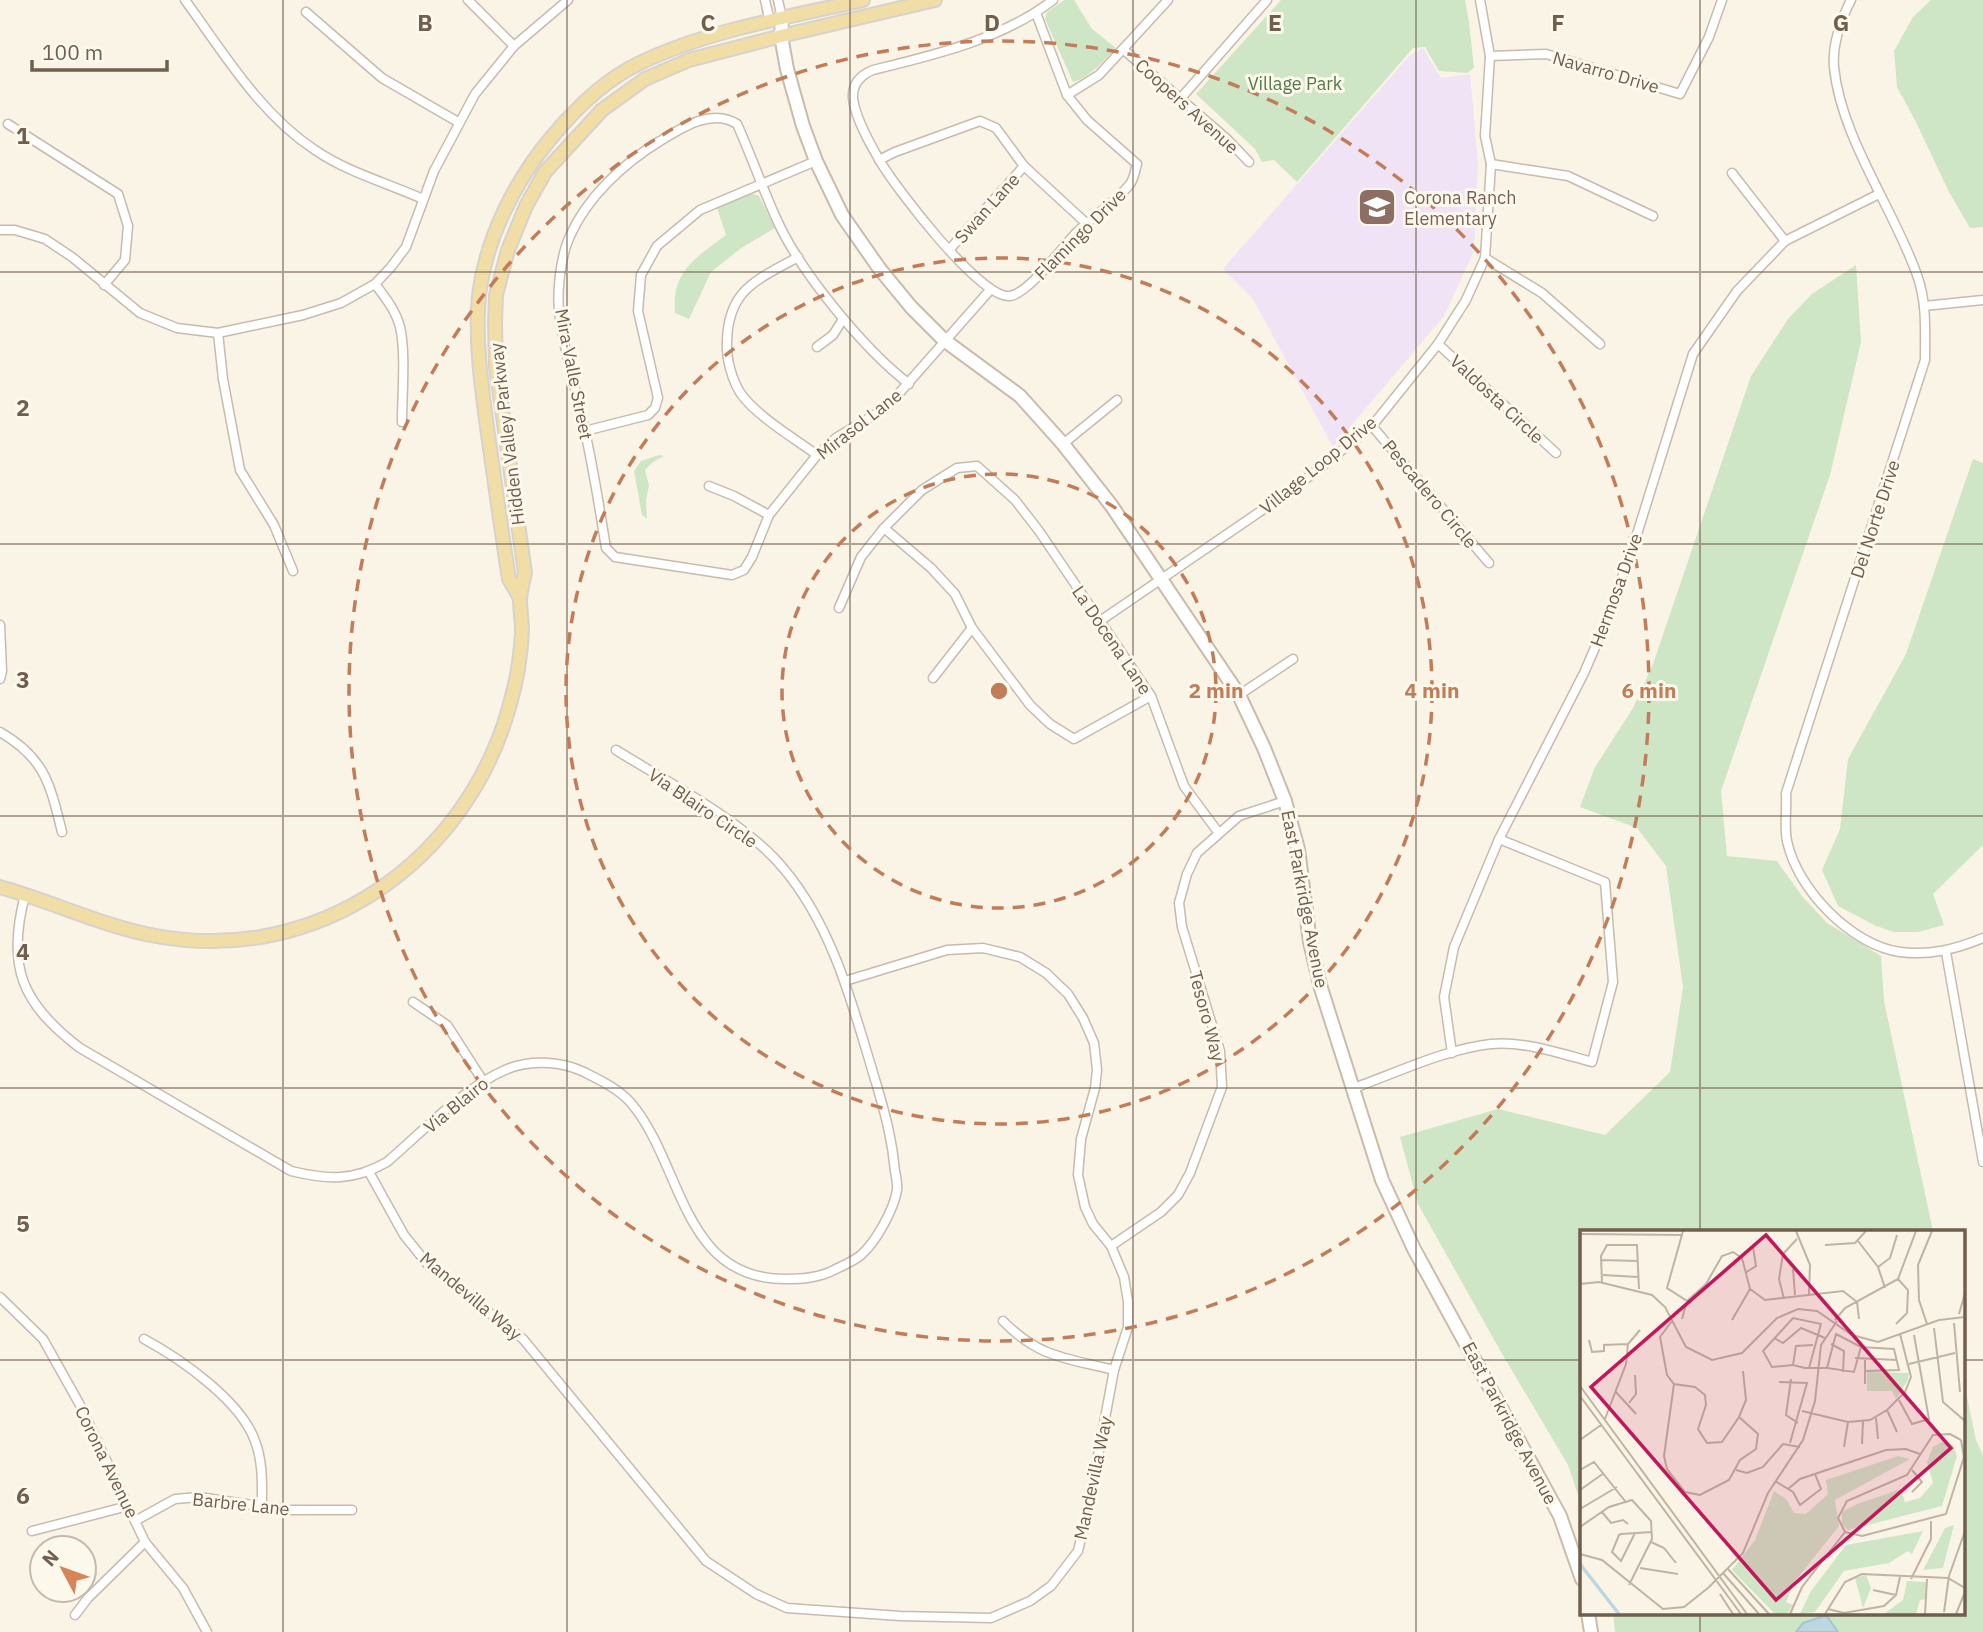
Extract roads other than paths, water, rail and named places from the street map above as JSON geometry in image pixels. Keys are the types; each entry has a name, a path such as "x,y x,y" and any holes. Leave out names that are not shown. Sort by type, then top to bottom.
{"main road":[{"name":"Hidden Valley Parkway","path":"520,597 509,579 479,368 478,323 480,292 491,245 531,162 591,97 637,64 684,44 863,0"},
{"name":"Hidden Valley Parkway","path":"0,887 123,929 158,937 195,941 232,940 270,935 324,919 357,904 389,884 416,861 460,812 481,781 497,746 513,691 522,629 520,597 525,573 496,367 496,295 508,250 526,206 545,172 601,110 645,79 689,60 935,0"},
{"name":"East Parkridge Avenue","path":"776,20 793,90 816,162 842,215 879,268 911,307 944,340 1020,396 1063,444 1111,505 1239,695 1285,801 1298,849 1315,964 1382,1180 1409,1237 1560,1516 1580,1573"},
{"path":"1588,1614 1591,1632"}],"street":[{"path":"185,0 262,102 294,134 314,150 344,167 423,199"},
{"path":"468,0 514,46"},
{"path":"0,230 15,230 45,239 72,257 140,313 177,328 218,334 303,315 341,303 375,284 407,247 433,171 475,94 514,46 568,0"},
{"path":"765,0 776,20"},
{"path":"776,20 778,0"},
{"path":"990,290 949,250 913,209 879,160 859,118 853,97 855,84 862,75 873,70 952,50 1036,13 1053,0"},
{"path":"1036,13 1067,95 1099,75 1168,0"},
{"path":"1181,98 1267,0"},
{"name":"Village Loop Drive","path":"1100,621 1296,487 1372,426 1438,344 1466,300 1485,258 1491,164 1485,136 1490,56 1480,0"},
{"name":"Navarro Drive","path":"1490,56 1546,54 1680,94 1709,37 1722,0"},
{"name":"Del Norte Drive","path":"1851,0 1838,35 1833,65 1844,111 1917,276 1924,306 1925,360 1786,793 1787,840 1796,870 1811,892 1838,921 1876,944 1899,952 1945,952"},
{"path":"306,12 382,79 458,122"},
{"name":"Coopers Avenue","path":"1124,50 1228,140 1249,162"},
{"name":"Flamingo Drive","path":"990,290 1000,295 1012,296 1025,288 1086,223 1132,183 1136,164 1087,120 1067,95"},
{"name":"Mira Valle Street","path":"744,570 732,575 643,562 615,557 606,548 585,431 559,318 559,280 569,236 589,205 613,177 683,127 713,117 726,117 737,124 763,183"},
{"path":"879,160 980,121 996,128 1024,166 1086,223"},
{"path":"8,124 118,194 128,226 125,260 104,285"},
{"path":"585,431 648,415 655,408 658,397 638,311 641,275 657,246 700,210 816,162"},
{"path":"1491,164 1568,176 1653,216"},
{"name":"Swan Lane","path":"949,250 1024,166"},
{"path":"1732,173 1785,241"},
{"path":"763,183 776,219 798,257 843,319 888,368 909,384"},
{"name":"Hermosa Drive","path":"1452,1053 1444,997 1454,947 1499,839 1584,673 1610,613 1693,354 1737,290 1785,241 1879,194"},
{"path":"798,257 752,285 738,298 727,321 726,352 742,395 765,417 817,455"},
{"path":"1485,258 1542,293 1601,344"},
{"path":"375,284 390,304 400,327 402,422"},
{"name":"Mirasol Lane","path":"744,570 769,515 817,455 836,438 887,407 990,290"},
{"path":"1924,306 1983,300"},
{"path":"817,347 832,335 843,319"},
{"path":"218,334 222,379 240,470 274,525 293,571"},
{"name":"Valdosta Circle","path":"1438,344 1556,453"},
{"path":"1063,444 1116,400"},
{"name":"Pescadero Circle","path":"1372,426 1489,563"},
{"name":"La Docena Lane","path":"884,528 922,489 957,468 977,466 1014,500 1039,531 1151,696 1184,786 1219,832"},
{"path":"709,486 769,515"},
{"path":"839,608 861,557 884,528 931,568 955,593 972,628 1030,705 1050,724 1074,739 1151,696"},
{"path":"0,625 0,679"},
{"path":"933,678 972,628"},
{"path":"1239,695 1293,659"},
{"path":"0,732 32,755 47,776 62,832"},
{"name":"Via Blairo Circle","path":"616,750 720,814 757,842 783,867 811,906 845,981"},
{"name":"Tesoro Way","path":"1111,1246 1161,1212 1178,1195 1190,1173 1222,1087 1220,1051 1182,927 1179,903 1186,874 1197,853 1239,816 1285,801"},
{"path":"1352,1089 1452,1053 1490,1044 1515,1044 1592,1062 1613,982 1605,882 1499,839"},
{"name":"Via Blairo","path":"25,895 17,924 18,967 28,995 54,1028 80,1048 291,1171 316,1177 339,1178 369,1172 387,1162 483,1081 509,1068 540,1063 569,1065 605,1082 630,1102 649,1131 697,1233 721,1258 744,1272 774,1279 803,1279 831,1272 861,1255 885,1223 897,1189 891,1134 845,981"},
{"path":"1983,938 1945,952 1983,1162"},
{"name":"Mandevilla Way","path":"369,1172 404,1235 429,1266 523,1339 706,1561 757,1594 787,1608 900,1616 991,1618 1030,1601 1051,1586 1078,1551 1114,1370 1128,1327 1124,1277 1111,1246 1093,1224 1085,1207 1078,1175 1081,1139 1095,1088 1097,1070 1094,1043 1068,994 1046,972 1020,957 983,948 947,950 845,981"},
{"path":"414,1002 447,1024 483,1081"},
{"name":"Corona Avenue","path":"0,1297 43,1339 80,1405 145,1542 183,1588 207,1632"},
{"path":"1003,1321 1020,1339 1042,1352 1114,1370"},
{"path":"144,1339 174,1356 246,1419 256,1443 261,1472 262,1506"},
{"name":"Barbre Lane","path":"135,1521 175,1499 199,1497 286,1510 352,1510"},
{"path":"32,1531 128,1506"},
{"path":"75,1615 88,1598 145,1542"}],"water":[{"path":"1827,1616 1838,1632 1796,1632 1803,1623"}],"place":[{"name":"Corona Ranch Elementary","path":"1377,207"}],"park label":[{"name":"Village Park","path":"1295,83"}]}
